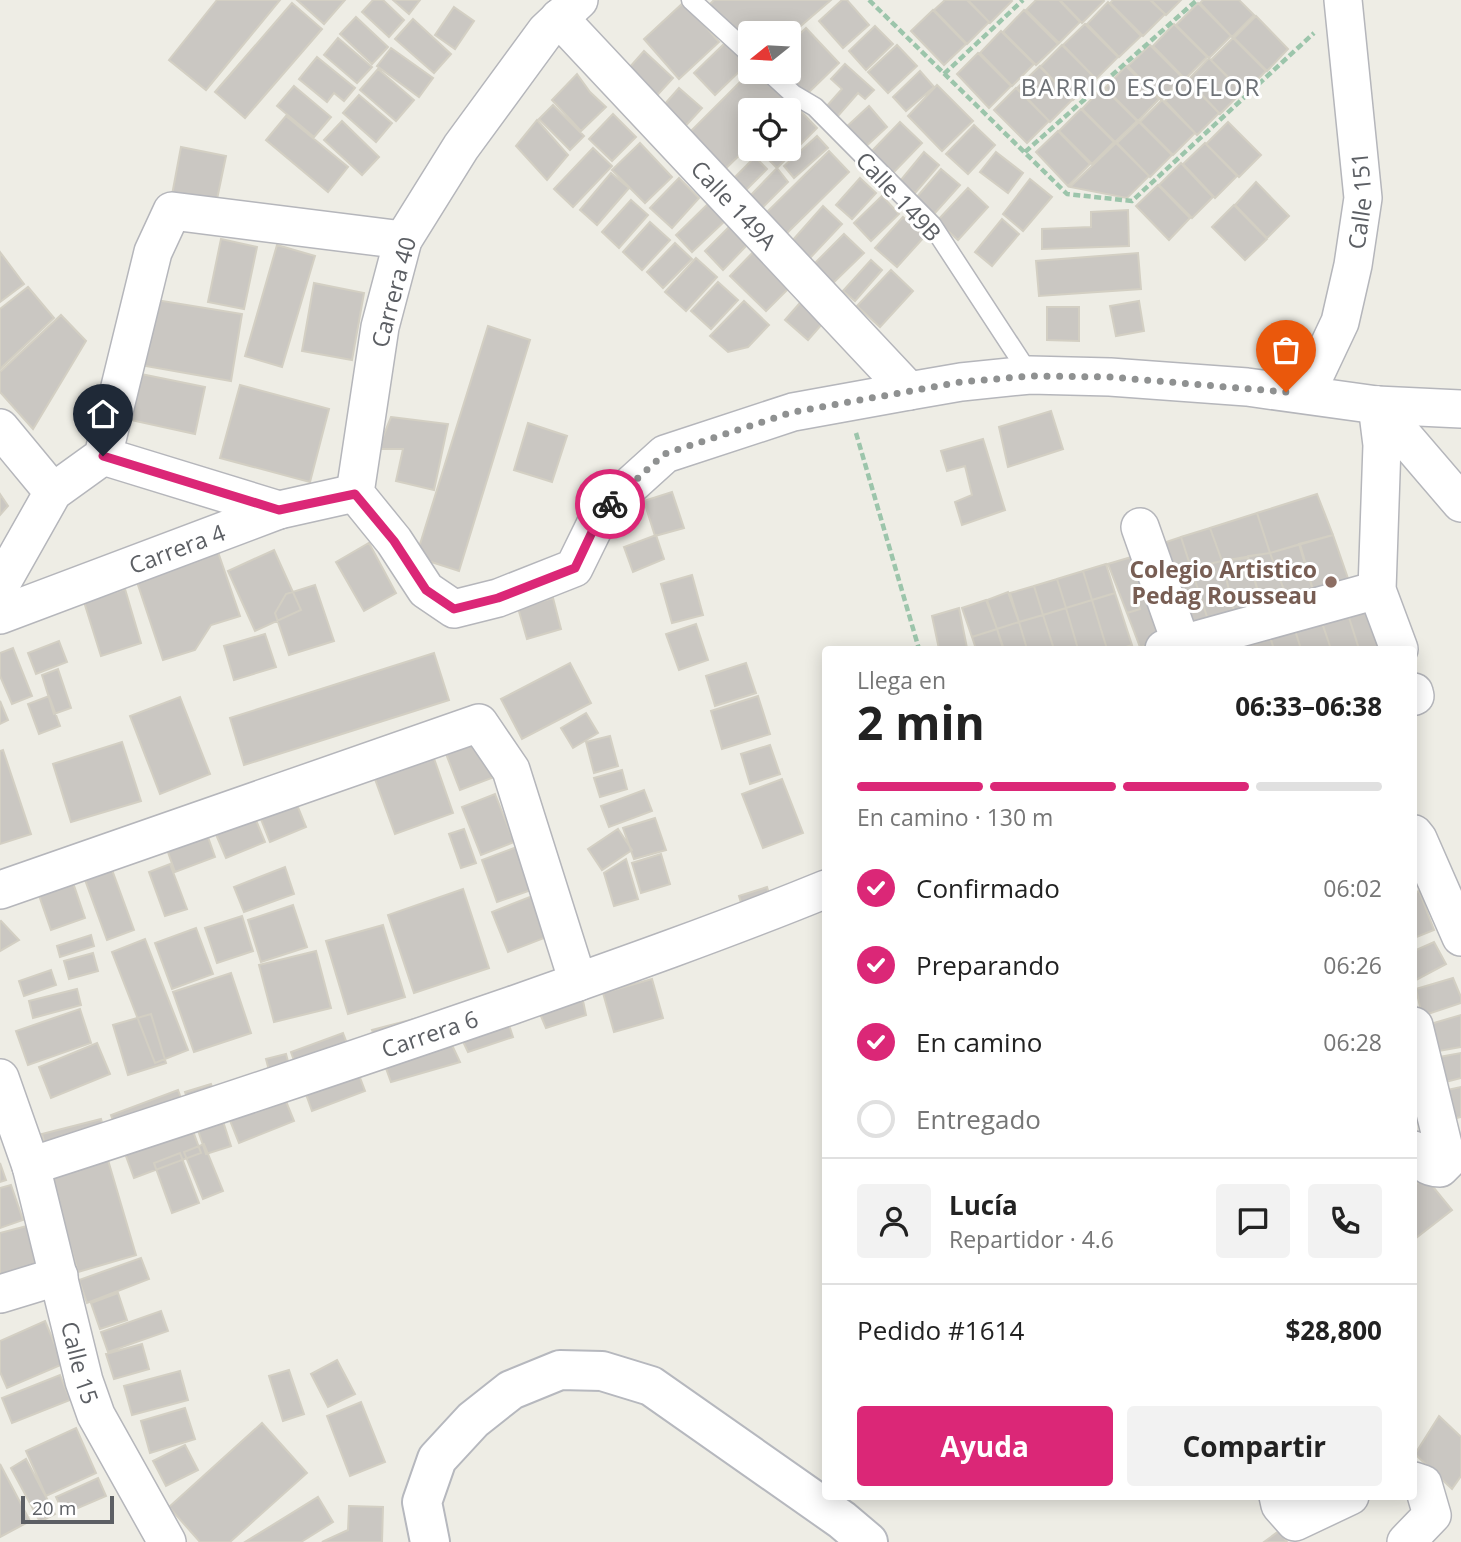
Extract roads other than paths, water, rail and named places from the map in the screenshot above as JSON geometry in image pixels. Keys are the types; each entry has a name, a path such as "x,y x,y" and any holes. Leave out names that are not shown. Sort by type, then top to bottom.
{"street":[{"name":"Calle 151","path":"1306,394 1340,322 1353,265 1363,198 1344,2"},
{"name":"Carrera 40","path":"355,494 380,327 402,240 461,147 546,31 569,9"},
{"name":"Calle 149A","path":"569,9 909,391"},
{"path":"0,586 53,492 103,456 153,252 172,211 402,240"},
{"path":"355,494 394,541 426,590 454,609 498,598 575,568 602,511 664,454 793,412 961,382 1030,376 1123,378 1306,394 1377,405 1461,409"},
{"path":"1377,405 1461,503"},
{"path":"1377,405 1382,445 1377,590 1398,646"},
{"path":"0,428 53,492"},
{"path":"103,456 279,510"},
{"name":"Carrera 4","path":"0,615 279,510 355,494"},
{"path":"1140,527 1175,646"},
{"path":"1183,646 1377,590"},
{"path":"0,890 479,723 511,771 578,982"},
{"path":"1417,843 1461,937"},
{"name":"Carrera 6","path":"31,1166 327,1070 766,914 822,891"},
{"path":"1417,1038 1447,1161 1440,1168 1429,1168 1417,1155"},
{"path":"0,1078 31,1166"},
{"name":"Calle 15","path":"31,1166 84,1381 96,1415 166,1542"},
{"path":"0,1294 59,1276"},
{"path":"430,1542 422,1502 437,1459 472,1420 511,1390 560,1370 602,1371 651,1386 842,1520 868,1542"},
{"path":"1406,1542 1432,1515 1423,1484 1417,1482"},
{"path":"1279,1500 1295,1522 1342,1500"}],"lane":[{"path":"691,0 738,43"},
{"name":"Calle 149B","path":"782,84 815,107 932,225 1030,376"}],"place":[{"name":"Colegio Artistico Pedag Rousseau","path":"1331,582"}],"district":[{"name":"BARRIO ESCOFLOR","path":"1141,86"}]}
